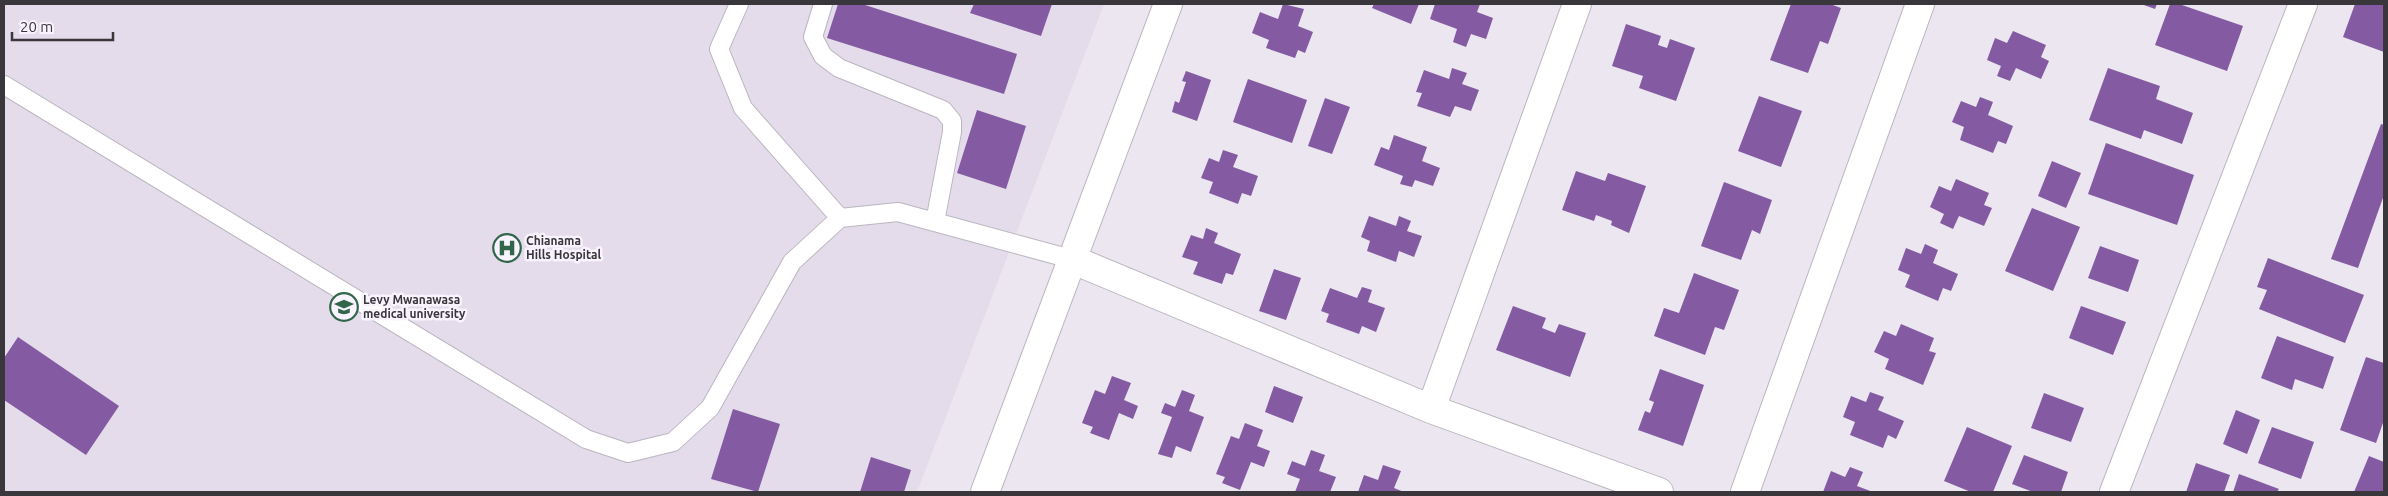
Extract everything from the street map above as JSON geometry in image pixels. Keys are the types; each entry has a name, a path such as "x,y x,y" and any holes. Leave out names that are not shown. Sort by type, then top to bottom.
{"street":[{"path":"985,492 1168,4"},
{"path":"1431,410 1577,4"},
{"path":"1745,492 1920,4"},
{"path":"2114,492 2303,4"},
{"path":"1071,259 1431,410 1659,492"}],"lane":[{"path":"740,4 719,49 743,108 840,218"},
{"path":"823,4 812,37 823,56 839,68 943,110 952,121 952,132 935,222"},
{"path":"4,85 586,439 628,453 674,442 710,408 792,262 840,218 898,212 1071,259"}],"shaded area":[{"name":"Chianama Hills Hospital","path":"4,4 1104,4 917,492 4,492"}],"building":[{"path":"838,4 862,4 1017,54 1004,94 827,38"},
{"path":"974,4 1052,4 1041,36 970,13"},
{"path":"1283,4 1304,9 1298,26 1313,32 1305,53 1298,50 1295,58 1266,48 1269,40 1252,33 1260,12 1278,19"},
{"path":"1374,4 1419,4 1411,24 1372,8"},
{"path":"1435,4 1480,4 1477,12 1493,18 1486,39 1471,34 1466,47 1453,42 1457,29 1430,19"},
{"path":"1791,4 1830,4 1841,8 1828,44 1820,41 1808,73 1770,60"},
{"path":"2141,4 2157,4 2155,9"},
{"path":"2170,4 2179,4 2243,26 2227,71 2155,45"},
{"path":"2355,4 2384,4 2384,52 2343,37"},
{"path":"1626,24 1661,36 1658,45 1667,48 1670,39 1695,48 1676,101 1639,88 1643,76 1612,66"},
{"path":"2013,31 2046,45 2041,57 2049,61 2041,79 2016,68 2010,81 1997,76 2001,66 1987,60 1995,38 2007,43"},
{"path":"1452,68 1467,73 1462,84 1479,90 1471,111 1455,106 1450,117 1417,106 1422,93 1416,92 1424,70 1449,79"},
{"path":"2108,68 2160,86 2156,99 2193,113 2182,144 2144,130 2141,139 2089,120"},
{"path":"1186,71 1211,80 1197,121 1172,112 1175,101 1179,103 1186,82 1182,81"},
{"path":"1248,79 1307,100 1292,143 1233,122"},
{"path":"1759,96 1802,111 1781,167 1738,151"},
{"path":"1980,97 1993,102 1988,115 2013,126 2006,144 1998,141 1993,153 1960,140 1964,127 1952,122 1961,101 1976,107"},
{"path":"1325,98 1350,107 1332,154 1308,146"},
{"path":"977,110 1026,126 1006,189 957,173"},
{"path":"2381,124 2384,125 2384,195 2358,268 2331,259"},
{"path":"1394,135 1427,147 1422,161 1440,168 1433,186 1415,180 1412,187 1400,184 1403,176 1374,165 1381,147 1389,150"},
{"path":"2106,143 2194,175 2177,225 2088,194"},
{"path":"1223,150 1238,155 1233,167 1258,176 1251,196 1242,193 1238,204 1209,193 1213,182 1201,178 1209,158 1219,162"},
{"path":"2052,161 2081,173 2066,208 2038,196"},
{"path":"1576,171 1605,181 1608,173 1646,186 1629,233 1611,225 1612,221 1596,215 1594,221 1562,210"},
{"path":"1956,179 1989,193 1984,205 1992,208 1984,226 1959,216 1953,229 1940,223 1944,214 1930,207 1939,186 1951,191"},
{"path":"1724,182 1772,200 1760,234 1752,230 1741,260 1701,246"},
{"path":"2032,208 2080,227 2053,291 2005,271"},
{"path":"1369,216 1396,226 1399,216 1411,221 1407,231 1422,236 1414,257 1399,251 1396,262 1367,251 1370,241 1361,237"},
{"path":"1206,228 1218,233 1214,243 1241,254 1233,275 1226,273 1222,284 1193,274 1198,262 1182,257 1191,235 1203,239"},
{"path":"1925,244 1938,250 1933,263 1958,274 1951,291 1943,288 1938,301 1905,287 1910,275 1898,270 1906,248 1921,254"},
{"path":"2100,246 2139,260 2128,292 2088,278"},
{"path":"2268,258 2364,295 2345,343 2259,309 2267,290 2257,287"},
{"path":"1274,269 1301,278 1286,320 1259,311"},
{"path":"1694,273 1739,290 1724,330 1715,327 1705,355 1654,336 1664,308 1679,313"},
{"path":"1362,287 1372,290 1368,302 1385,308 1376,332 1362,326 1359,334 1326,322 1329,314 1321,311 1330,288 1357,298"},
{"path":"1513,306 1546,318 1542,328 1555,333 1559,324 1586,333 1570,377 1496,350"},
{"path":"2081,306 2126,322 2113,355 2069,338"},
{"path":"1901,324 1934,338 1929,351 1936,353 1923,385 1885,369 1889,359 1874,352 1884,331 1896,336"},
{"path":"2277,336 2334,357 2323,389 2295,379 2292,390 2261,378"},
{"path":"18,337 119,406 86,455 4,400 4,358"},
{"path":"2366,357 2384,363 2384,420 2376,443 2340,430"},
{"path":"1660,369 1704,385 1683,446 1638,430 1645,411 1650,413 1654,402 1649,400"},
{"path":"1112,376 1131,383 1124,400 1138,406 1133,419 1119,413 1109,440 1090,433 1093,427 1082,423 1095,390 1105,394"},
{"path":"1274,386 1303,397 1293,423 1265,412"},
{"path":"1182,390 1195,395 1189,411 1204,417 1191,452 1176,446 1172,458 1158,454 1172,417 1161,413 1165,403 1175,407"},
{"path":"1870,392 1884,397 1878,410 1904,421 1896,439 1888,435 1883,448 1850,435 1855,422 1843,417 1851,396 1866,402"},
{"path":"2044,393 2084,408 2071,442 2031,428"},
{"path":"733,409 780,424 758,492 711,479"},
{"path":"2236,410 2260,420 2247,454 2223,444"},
{"path":"1245,423 1263,430 1257,446 1270,451 1264,467 1251,462 1240,490 1222,483 1225,477 1216,474 1231,436 1239,439"},
{"path":"1967,427 2012,446 1993,492 1971,492 1944,481"},
{"path":"2272,427 2314,442 2301,479 2258,463"},
{"path":"1311,450 1325,455 1319,471 1336,477 1330,492 1295,492 1300,479 1287,474 1292,461 1305,466"},
{"path":"2024,455 2068,472 2061,492 2033,492 2012,484"},
{"path":"2369,456 2384,462 2384,492 2354,492"},
{"path":"871,457 911,470 904,492 860,492"},
{"path":"2196,463 2230,475 2224,492 2186,492"},
{"path":"1383,465 1401,471 1394,488 1404,492 1358,492 1364,475 1378,480"},
{"path":"1850,467 1863,472 1857,486 1873,492 1823,492 1831,471 1845,477"},
{"path":"2239,474 2279,489 2277,492 2233,492"}],"place":[{"name":"Chianama Hills Hospital","path":"507,248"},
{"name":"Levy Mwanawasa medical university","path":"344,307"}]}
